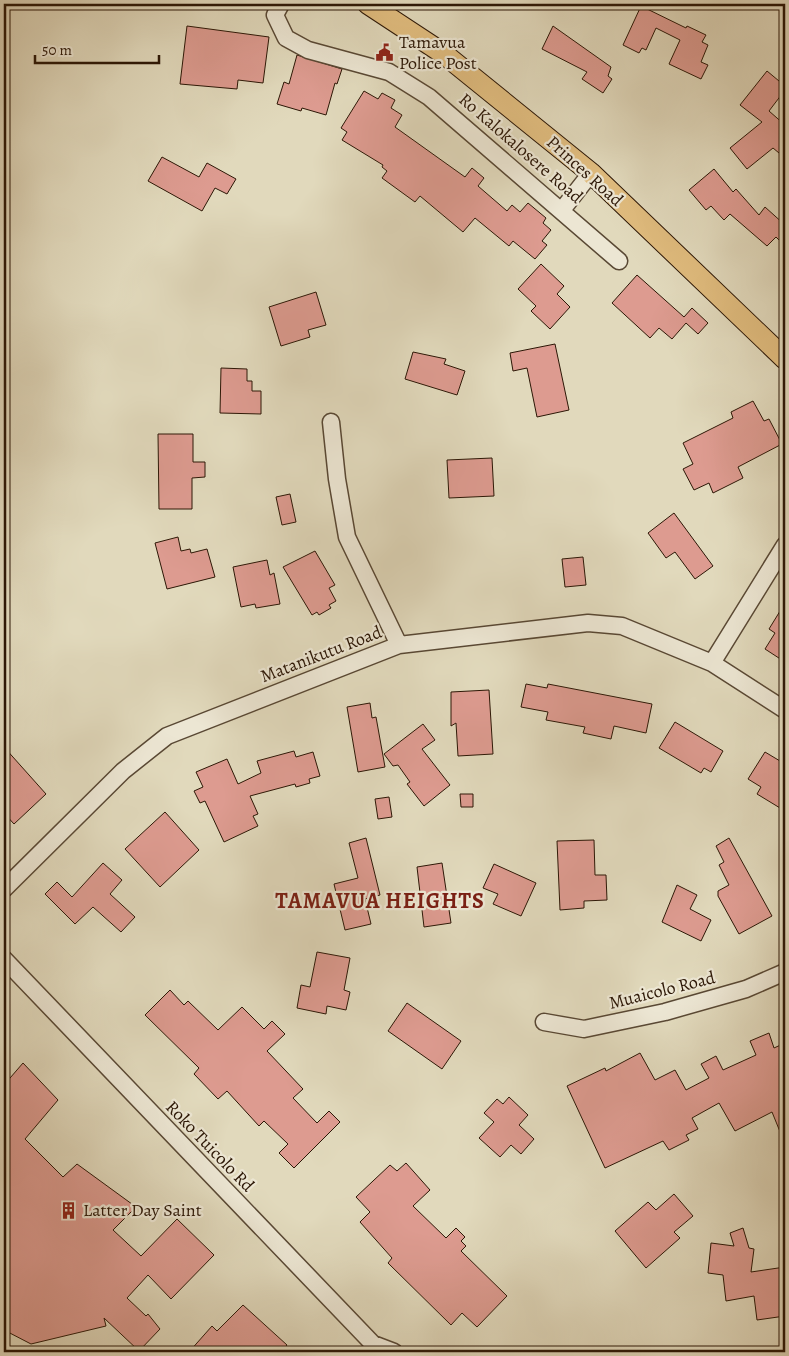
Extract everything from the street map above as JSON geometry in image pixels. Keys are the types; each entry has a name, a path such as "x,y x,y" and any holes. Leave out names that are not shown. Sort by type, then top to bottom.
{"main road":[{"name":"Princes Road","path":"368,4 444,54 591,173 785,358"}],"street":[{"name":"Ro Kalokalosere Road","path":"281,4 275,15 286,38 308,50 389,72 429,96 619,261"},
{"path":"562,210 591,173"},
{"path":"331,422 337,479 347,537 400,644"},
{"path":"712,662 785,545"},
{"name":"Matanikutu Road","path":"4,889 123,771 167,736 400,644 588,623 622,626 712,662 785,710"},
{"name":"Roko Tuicolo Rd","path":"4,959 370,1348 394,1352"},
{"name":"Muaicolo Road","path":"544,1022 584,1029 665,1012 746,989 785,972"}],"building":[{"path":"641,6 686,28 687,26 706,35 702,42 708,45 701,62 708,65 701,79 669,64 680,40 656,28 646,50 642,48 639,53 623,45"},
{"path":"187,26 269,37 263,83 238,80 237,89 180,84"},
{"path":"553,26 611,67 608,76 612,79 603,93 582,79 587,72 542,49"},
{"path":"297,55 342,69 337,84 335,83 326,115 302,108 301,111 277,104 284,82 289,84"},
{"path":"767,71 785,86 785,90 769,111 785,125 785,158 773,148 747,169 730,148 762,122 740,105"},
{"path":"364,91 378,99 382,93 395,100 391,108 402,115 395,127 465,177 472,168 484,178 478,186 507,211 512,205 520,212 528,203 546,218 543,223 551,230 542,241 547,245 535,259 513,241 509,246 475,218 463,232 420,196 415,202 382,178 387,171 382,167 383,165 342,140 347,132 341,128"},
{"path":"162,157 199,177 207,163 236,179 227,194 215,188 202,211 148,181"},
{"path":"714,169 733,192 736,189 759,215 765,207 785,225 785,246 776,237 767,246 730,214 724,220 711,206 706,210 689,190"},
{"path":"541,264 564,286 557,294 570,307 550,329 531,311 536,306 518,289"},
{"path":"637,275 684,317 692,308 708,323 698,334 686,323 672,339 659,328 650,338 612,303"},
{"path":"316,292 326,325 308,330 310,337 281,346 269,307"},
{"path":"555,344 569,410 537,417 527,368 513,371 510,353"},
{"path":"413,352 446,359 444,364 465,371 457,395 405,379"},
{"path":"221,368 247,369 247,381 252,381 252,391 261,391 261,414 220,413"},
{"path":"753,401 764,421 769,419 782,444 738,467 743,478 713,493 709,483 694,490 683,469 693,464 683,443 733,418 731,412"},
{"path":"158,434 193,434 193,462 205,462 205,477 192,478 192,509 159,509"},
{"path":"492,458 494,496 449,498 447,460"},
{"path":"290,494 296,522 282,525 276,497"},
{"path":"674,513 713,566 695,579 675,552 666,558 648,533"},
{"path":"178,537 181,551 190,549 191,553 207,549 215,577 167,589 155,543"},
{"path":"315,551 335,585 329,588 336,601 329,605 331,608 319,615 317,612 312,615 283,567"},
{"path":"583,557 586,585 565,587 562,559"},
{"path":"267,560 270,575 274,573 280,604 256,608 255,604 241,607 233,567"},
{"path":"785,603 785,662 765,649 775,633 769,629"},
{"path":"526,684 547,688 548,684 652,704 646,733 614,726 611,739 583,733 585,727 546,720 548,712 521,707"},
{"path":"489,690 493,754 458,756 456,723 451,726 451,692"},
{"path":"370,703 372,718 376,717 385,767 358,772 347,707"},
{"path":"675,722 723,751 711,772 704,768 701,773 659,748"},
{"path":"423,724 435,740 422,749 450,785 424,806 407,784 410,782 398,765 393,766 384,754"},
{"path":"4,747 46,794 14,824 4,813"},
{"path":"294,751 296,757 313,752 320,776 309,779 310,783 296,787 295,784 250,796 258,814 253,816 258,826 224,842 205,801 200,803 194,791 203,787 196,772 227,759 238,784 261,773 257,761"},
{"path":"765,752 785,764 785,811 757,794 761,787 748,779"},
{"path":"460,794 473,794 473,807 461,807"},
{"path":"389,797 392,817 378,819 375,799"},
{"path":"165,812 199,850 160,887 125,849"},
{"path":"366,838 380,895 365,899 371,924 345,930 334,884 358,878 349,843"},
{"path":"729,838 772,916 739,934 718,896 718,891 729,885 719,865 724,862 716,846"},
{"path":"594,840 595,875 606,875 607,900 584,901 584,908 560,910 557,841"},
{"path":"103,863 122,880 110,894 135,917 121,932 93,907 75,924 45,894 57,882 72,897"},
{"path":"442,863 451,923 424,927 417,867"},
{"path":"494,864 536,883 521,916 493,904 498,894 483,888"},
{"path":"677,885 697,895 690,909 711,920 701,941 662,922"},
{"path":"317,952 350,958 344,990 350,992 346,1010 327,1006 326,1014 297,1008 301,985 310,987"},
{"path":"170,990 184,1005 188,1001 218,1030 242,1007 264,1029 272,1021 285,1034 267,1051 303,1089 293,1098 317,1123 329,1111 340,1122 294,1168 279,1153 288,1144 264,1121 259,1126 227,1091 218,1099 194,1074 199,1068 145,1015"},
{"path":"407,1003 461,1041 442,1069 388,1031"},
{"path":"769,1033 774,1048 785,1043 785,1144 772,1112 735,1131 719,1103 692,1118 698,1129 686,1135 689,1140 669,1150 663,1141 605,1168 567,1086 605,1068 606,1071 640,1053 655,1080 675,1070 686,1090 709,1078 701,1064 716,1056 723,1070 756,1055 750,1041"},
{"name":"Latter Day Saint","path":"23,1063 58,1100 25,1139 63,1177 77,1164 136,1207 113,1230 141,1256 177,1219 214,1255 171,1299 148,1275 127,1298 146,1316 148,1314 160,1329 139,1351 104,1318 106,1326 31,1344 4,1330 4,1085"},
{"path":"509,1097 528,1115 519,1125 534,1139 521,1154 511,1145 500,1157 479,1138 494,1122 484,1113 497,1099 503,1104"},
{"path":"406,1163 430,1190 413,1206 446,1238 456,1228 465,1237 461,1241 466,1246 461,1251 507,1296 477,1327 462,1313 451,1325 388,1263 392,1258 360,1222 370,1212 356,1197 390,1165 397,1171"},
{"path":"674,1194 693,1216 674,1232 680,1238 646,1268 615,1231 648,1202 656,1210"},
{"path":"743,1228 749,1248 754,1249 751,1272 785,1267 785,1316 757,1320 754,1296 726,1301 723,1275 708,1273 711,1243 734,1246 730,1233"},
{"path":"243,1305 287,1345 281,1352 189,1352 212,1326 217,1331"}],"place":[{"name":"Tamavua Police Post","path":"385,52"},
{"name":"Latter Day Saint","path":"69,1210"}],"district":[{"name":"TAMAVUA HEIGHTS","path":"380,900"}]}
